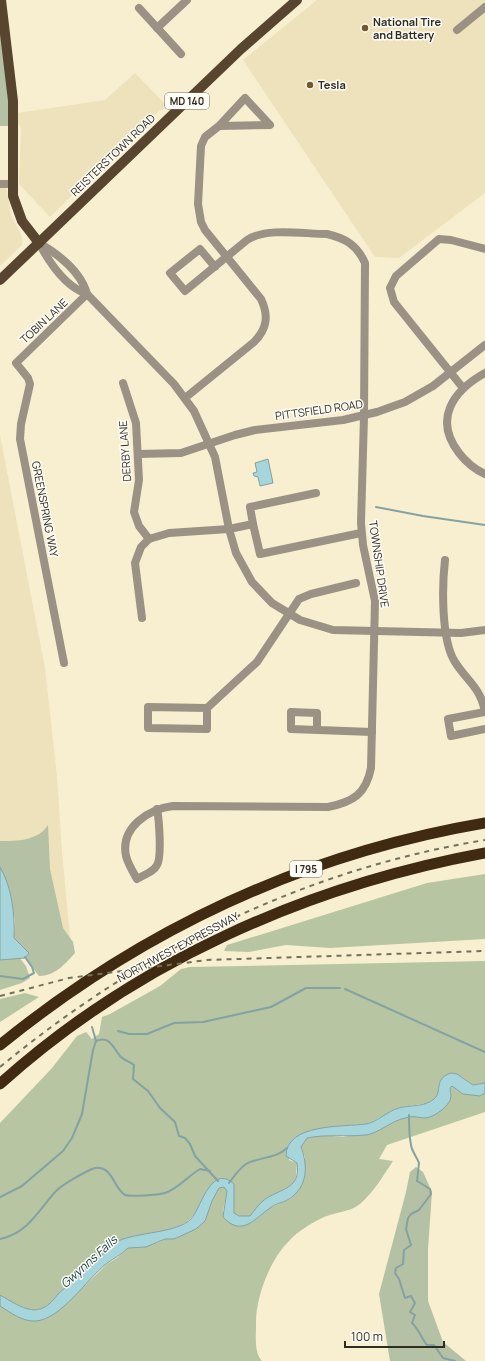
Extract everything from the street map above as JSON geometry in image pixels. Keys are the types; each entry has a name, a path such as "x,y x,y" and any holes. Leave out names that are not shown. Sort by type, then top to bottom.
{"highway":[{"name":"NORTHWEST EXPRESSWAY","path":"0,1045 57,1000 138,948 171,929 232,898 316,865 407,838 485,823"},
{"name":"NORTHWEST EXPRESSWAY","path":"0,1084 73,1025 122,992 214,940 326,894 413,868 485,853"}],"main road":[{"path":"1,0 13,101 12,184 14,201 19,215 39,243"},
{"name":"REISTERSTOWN ROAD","path":"0,280 241,49 297,0"}],"street":[{"path":"156,28 187,0"},
{"path":"457,30 485,7"},
{"path":"139,8 181,54"},
{"path":"185,398 254,342 260,336 266,325 266,312 261,299 205,230 201,222 198,209 201,146 205,137 219,126 245,98 270,125 219,126"},
{"path":"0,184 12,184"},
{"name":"TOWNSHIP DRIVE","path":"157,809 160,820 159,860 154,869 137,879 126,856 127,840 130,832 138,821 157,809 173,806 316,808 344,803 360,794 368,782 371,768 374,631 373,590 361,533 366,268 361,253 357,248 344,239 327,234 268,233 255,235 227,257 215,267 185,291 170,273 200,249 215,267"},
{"path":"463,388 394,302 391,294 392,283 396,276 440,239 451,240 485,249"},
{"path":"39,243 47,258 78,291 87,294 185,398 194,411 209,443 218,470 229,529 236,553 252,582 272,603 288,614 309,624 326,628 447,633 485,630"},
{"name":"TOBIN LANE","path":"16,363 87,294"},
{"name":"PITTSFIELD ROAD","path":"138,454 181,453 235,435 265,428 364,416 405,402 433,386 485,345"},
{"name":"GREENSPRING WAY","path":"16,363 28,378 30,384 21,424 20,439 64,663"},
{"path":"485,373 463,388 449,409 447,429 452,442 462,458 477,471 485,474"},
{"name":"DERBY LANE","path":"123,383 136,423 139,480 134,512 139,526 149,539"},
{"path":"316,493 250,507 260,554 361,533"},
{"path":"142,618 135,562 141,547 149,539 169,533 229,529 253,524"},
{"path":"445,560 442,591 447,633 452,656 480,693 485,712 448,719 451,736 485,730"},
{"path":"207,708 207,729 148,728 148,707 207,708 257,662 295,604 304,596 356,583"},
{"path":"316,730 372,732"}],"shaded area":[{"path":"317,0 485,0 485,193 399,258 375,257 243,60"},
{"path":"135,73 168,107 159,111 50,217 19,184 21,128 18,123 17,113 105,100"},
{"path":"0,186 7,189 11,215 21,234 22,245 0,266"},
{"path":"0,435 45,668 57,776 62,852 71,947 65,953 0,955"}],"green space":[{"path":"0,20 4,47 10,126 0,126"},
{"path":"48,825 50,869 63,928 73,942 75,953 55,972 39,976 25,958 29,953 14,938 15,920 9,888 0,867 0,841 13,841 33,837 44,830"},
{"path":"485,874 485,939 330,948 286,945 249,952 224,951 227,945 427,883"},
{"path":"19,957 26,966 30,978 22,983 0,990 0,960"},
{"path":"485,961 485,1083 473,1085 462,1077 438,1087 438,1094 435,1099 427,1103 398,1108 368,1124 336,1126 294,1138 289,1160 297,1163 296,1177 293,1184 284,1191 268,1197 250,1216 238,1216 234,1213 234,1193 215,1181 194,1214 185,1223 167,1230 118,1241 44,1307 37,1310 30,1310 23,1308 0,1295 0,1123 52,1068 77,1036 86,1032 92,1039 99,1034 102,1017 160,986 181,969 190,967"},
{"path":"25,993 39,997 0,1022 0,999"},
{"path":"452,1086 463,1094 480,1096 485,1093 485,1112 387,1145 379,1159 393,1161 370,1194 356,1207 325,1217 304,1228 290,1240 276,1258 270,1268 261,1291 256,1315 257,1349 259,1358 262,1361 0,1361 0,1306 18,1317 29,1320 45,1319 67,1303 107,1264 117,1258 128,1248 157,1243 165,1239 174,1239 205,1221 212,1201 219,1188 224,1187 227,1191 223,1211 232,1224 290,1199 302,1184 305,1157 301,1147 307,1138 322,1135 343,1137 379,1130 398,1119 442,1108 451,1098 450,1088"},
{"path":"416,1167 423,1172 432,1192 428,1249 428,1301 443,1342 466,1361 390,1361 379,1294 410,1172"}],"water":[{"path":"268,459 273,483 260,486 258,477 254,476 253,473 257,472 255,463"},
{"path":"0,867 7,883 12,901 14,938 29,953 25,958 0,960"},
{"name":"Gwynns Falls","path":"451,1073 457,1074 473,1085 485,1083 485,1093 480,1096 463,1094 452,1086 450,1088 451,1097 448,1104 437,1113 429,1117 405,1118 376,1132 366,1135 321,1136 307,1138 301,1147 305,1161 305,1175 300,1188 289,1199 272,1206 254,1221 242,1226 236,1226 223,1217 227,1191 224,1187 219,1188 212,1201 205,1221 196,1229 174,1239 165,1239 146,1247 128,1248 106,1264 64,1306 45,1319 36,1321 26,1320 0,1306 0,1295 23,1308 30,1310 37,1310 44,1307 118,1241 167,1230 185,1224 191,1219 213,1183 219,1179 226,1179 234,1184 234,1213 239,1216 250,1216 264,1200 290,1186 296,1178 298,1171 297,1163 286,1156 289,1145 295,1138 306,1132 318,1129 370,1123 395,1109 430,1102 437,1096 442,1078"}],"waterway":[{"path":"376,507 423,516 485,525"},
{"path":"0,976 23,979 34,973 25,957"},
{"path":"118,1031 129,1034 147,1034 174,1023 203,1022 271,1007 306,988 340,988"},
{"path":"345,989 485,1052"},
{"path":"92,1027 96,1041"},
{"path":"0,1197 22,1186 63,1151 72,1138 82,1114 93,1050 96,1041 101,1040 108,1041 121,1057 134,1065 133,1079 148,1091 160,1108 175,1122 179,1136 185,1138 190,1144 195,1156 218,1181"},
{"path":"409,1115 409,1134 412,1150 419,1163 417,1181 430,1189 431,1194 419,1210 411,1214 408,1218 406,1229 411,1245 404,1250 403,1264 396,1268 395,1273 399,1279 405,1298 411,1296 415,1303 410,1312 415,1315 412,1323 427,1345 434,1345 443,1358 455,1361"},
{"path":"229,1183 239,1170 246,1164 278,1154 287,1148"},
{"path":"0,1239 18,1232 32,1220 59,1188 92,1169 104,1169 112,1177 121,1192 125,1195 133,1196 165,1193 174,1189 200,1169 210,1171"}],"railway":[{"path":"0,1067 54,1025 110,986 168,952 228,921 289,894 352,872 418,854 485,840"},
{"path":"0,996 69,978 207,960 485,951"}],"place":[{"name":"National Tire and Battery","path":"365,28"},
{"name":"Tesla","path":"310,85"}]}
